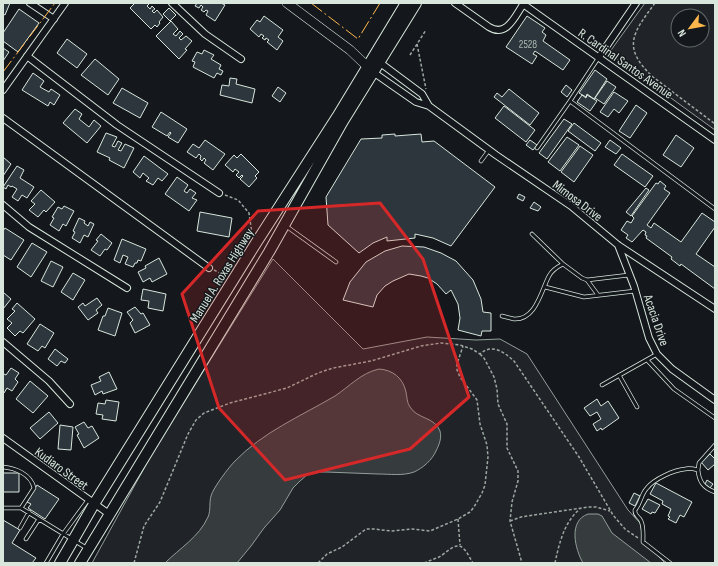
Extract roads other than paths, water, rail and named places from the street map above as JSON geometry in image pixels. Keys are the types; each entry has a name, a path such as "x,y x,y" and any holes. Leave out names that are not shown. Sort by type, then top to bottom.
{"main road":[{"name":"Manuel A. Roxas Highway","path":"376,60 406,3"},
{"name":"Manuel A. Roxas Highway","path":"60,563 74,540 91,502 336,117 416,3"},
{"name":"Manuel A. Roxas Highway","path":"80,563 284,225 343,121 370,69"}],"street":[{"path":"30,3 54,20"},
{"path":"3,90 65,3"},
{"path":"172,3 205,34 241,59"},
{"path":"287,3 360,58 370,69"},
{"path":"455,3 489,27 500,31 505,29 523,4"},
{"path":"600,57 636,3"},
{"name":"R. Cardinal Santos Avenue","path":"523,4 600,57 715,140"},
{"path":"27,56 117,125 219,193"},
{"path":"360,58 376,60"},
{"name":"Mimosa Drive","path":"376,60 423,96 429,106"},
{"name":"Mimosa Drive","path":"370,69 416,102 429,106 488,150 571,206 618,245 715,309"},
{"path":"3,118 209,268"},
{"path":"3,205 29,227 127,288"},
{"name":"Acacia Drive","path":"618,245 630,275 649,338 657,354 672,369 715,400"},
{"path":"3,342 49,382 70,404"},
{"name":"Kudiaro Street","path":"3,438 109,514"}],"lane":[{"path":"537,148 600,57"},
{"path":"570,101 715,208"},
{"path":"481,161 488,150"},
{"path":"284,225 336,262"},
{"path":"532,234 563,264 582,278 587,280 630,275"},
{"path":"502,316 515,319 523,317 529,313 538,301 549,276 554,269 563,264"},
{"path":"587,280 598,295"},
{"path":"545,287 584,297 635,291"},
{"path":"602,385 657,354"},
{"path":"646,360 674,390 715,418"},
{"path":"619,375 637,408"},
{"path":"715,445 699,463 698,470 699,478 703,485 715,492"},
{"path":"3,467 12,468 25,474 33,484 34,488 21,508"},
{"path":"670,563 643,542 641,521 634,512 646,488 661,477 686,468 698,470"},
{"path":"46,563 63,534 91,502"},
{"path":"3,508 21,508 88,549"},
{"path":"20,528 29,512"},
{"path":"26,540 39,519"}]}
